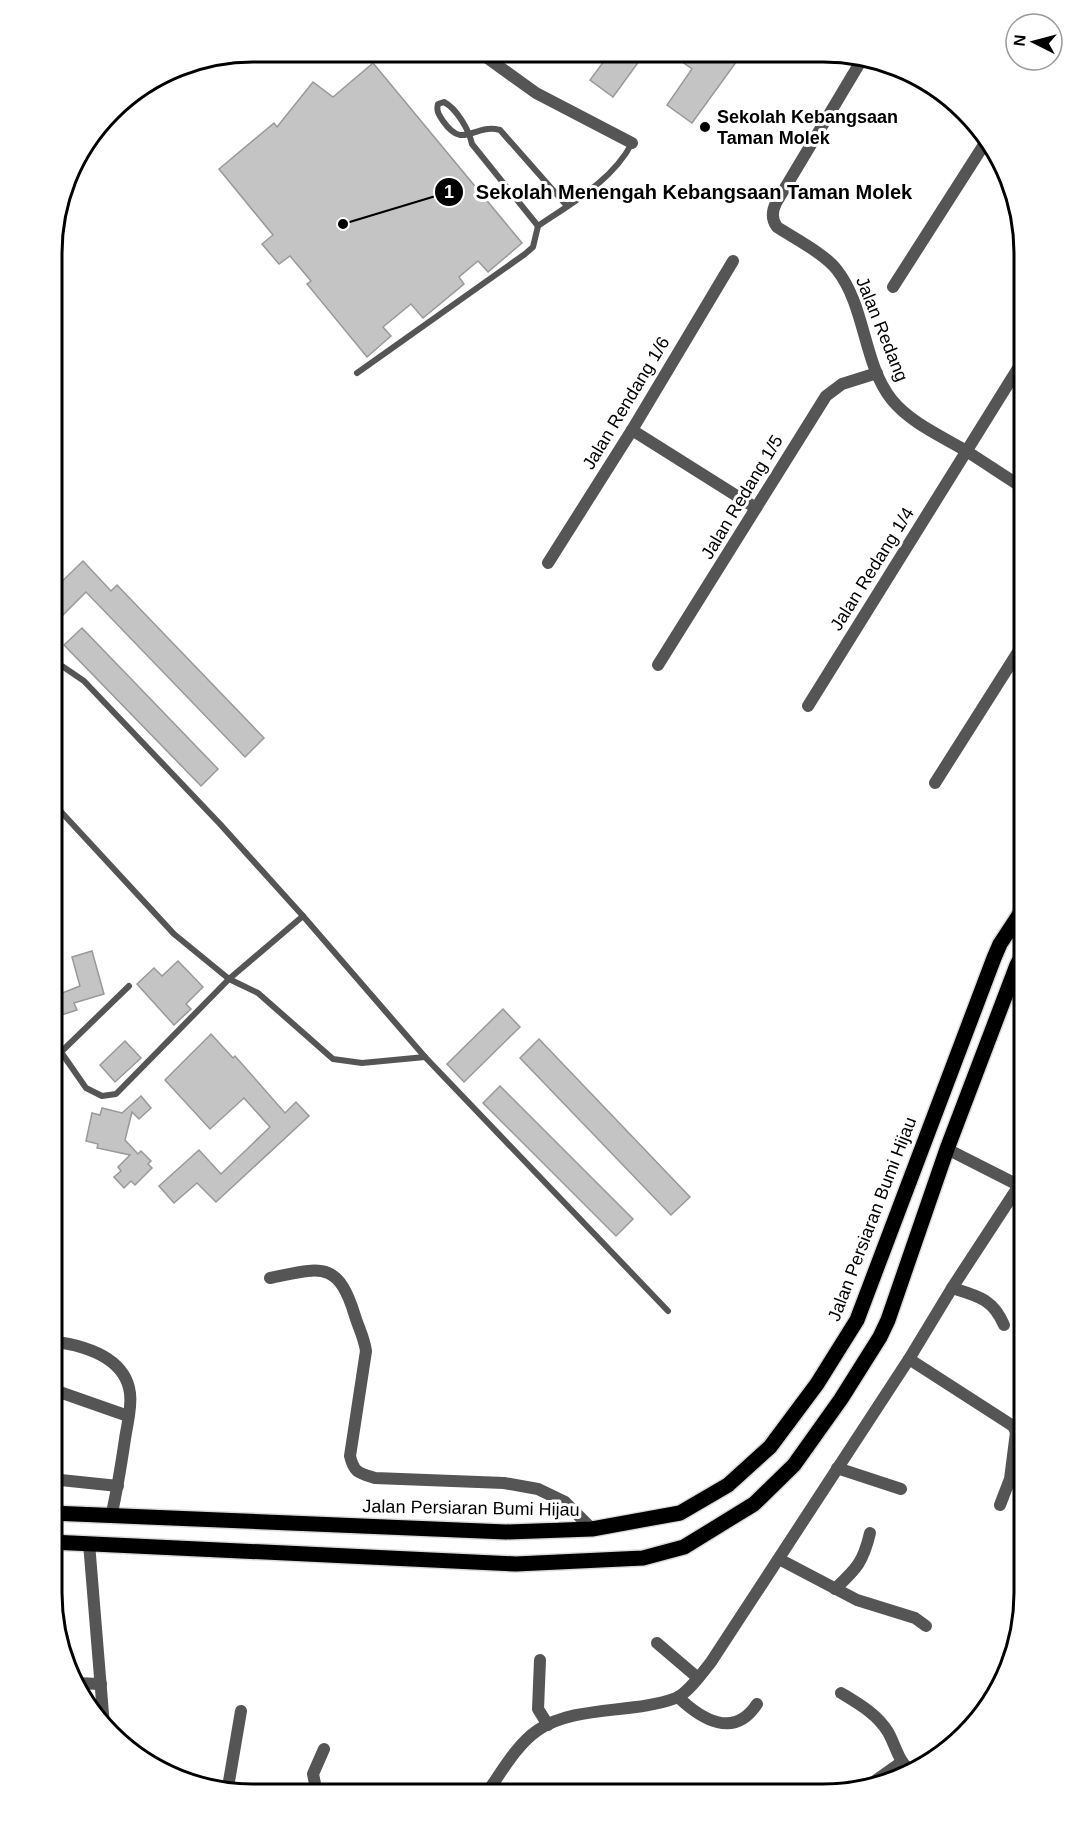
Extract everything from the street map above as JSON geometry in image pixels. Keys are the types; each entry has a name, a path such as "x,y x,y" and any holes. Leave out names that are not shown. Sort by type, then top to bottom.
{"main road":[{"name":"Jalan Persiaran Bumi Hijau","path":"61,1514 506,1532 592,1529 680,1513 728,1485 770,1447 817,1384 857,1320 981,989 1000,944 1014,923"},
{"path":"61,1542 516,1564 643,1558 684,1547 754,1504 794,1465 841,1399 880,1337 888,1320 947,1149 1014,973"}],"street":[{"path":"491,62 536,93 632,143"},
{"name":"Jalan Redang","path":"859,65 776,203 773,216 777,227 828,261 837,270 857,311 877,373 891,398 906,414 1014,482"},
{"path":"893,287 983,147"},
{"name":"Jalan Rendang 1/6","path":"548,563 632,430 733,261"},
{"name":"Jalan Redang 1/5","path":"658,665 826,396 842,384 877,373"},
{"name":"Jalan Redang 1/4","path":"808,706 1014,375"},
{"path":"632,430 756,508"},
{"path":"935,783 1014,658"},
{"path":"947,1149 1014,1184"},
{"path":"493,1784 520,1747 537,1731 561,1718 624,1710 678,1697 698,1678 779,1559 909,1359 952,1288 1014,1198"},
{"path":"270,1278 306,1271 322,1271 334,1275 350,1298 357,1324 364,1337 366,1351 350,1456 352,1466 358,1473 375,1478 504,1483 538,1490 565,1502 592,1529"},
{"path":"952,1288 985,1300 998,1311 1004,1325"},
{"path":"61,1343 85,1347 103,1355 121,1371 130,1393 118,1486 111,1517"},
{"path":"909,1359 1014,1428"},
{"path":"61,1393 128,1416"},
{"path":"1000,1505 1010,1479 1014,1448"},
{"path":"837,1468 901,1489"},
{"path":"61,1480 118,1486"},
{"path":"835,1589 858,1568 870,1533"},
{"path":"89,1543 103,1712"},
{"path":"779,1559 857,1600 915,1618 927,1626"},
{"path":"657,1643 698,1678"},
{"path":"540,1660 538,1708 548,1725"},
{"path":"84,1683 101,1684"},
{"path":"841,1693 878,1718 906,1766"},
{"path":"678,1697 698,1714 716,1723 740,1722 757,1704"},
{"path":"229,1783 241,1712"},
{"path":"315,1784 313,1774 324,1749"},
{"path":"885,1774 902,1762"}],"lane":[{"path":"538,226 472,144 470,134 451,106 444,102 438,104 437,111 450,131 457,135 470,134 492,128 500,130 567,206"},
{"path":"357,373 525,254 533,247 538,226 612,172 626,155 632,143"},
{"path":"61,666 84,681 220,824 425,1057 668,1311"},
{"path":"61,812 174,934 230,979 258,993 333,1059 362,1063 425,1057"},
{"path":"129,986 61,1052 86,1088 102,1096 117,1094 230,979 303,916"}],"building":[{"path":"604,61 639,61 613,97 590,80"},
{"path":"681,61 737,61 692,123 667,105 692,69"},
{"path":"373,63 522,243 488,272 478,261 459,277 464,284 423,318 411,304 383,327 391,336 367,357 307,284 311,281 290,256 279,264 262,244 273,235 219,169 274,123 277,127 313,82 333,97"},
{"path":"83,561 111,591 117,585 264,738 245,757 86,592 61,617 61,582"},
{"path":"82,628 218,769 201,786 64,645"},
{"path":"92,951 104,994 74,1003 77,1010 61,1015 61,993 80,986 72,957"},
{"path":"178,961 203,987 186,1004 191,1009 174,1025 137,984 154,968 162,976"},
{"path":"503,1009 520,1027 464,1082 447,1064"},
{"path":"211,1034 233,1058 235,1056 285,1113 296,1102 309,1116 216,1202 197,1183 174,1203 159,1186 199,1150 221,1174 270,1127 244,1098 210,1129 165,1080"},
{"path":"539,1039 690,1197 671,1215 520,1058"},
{"path":"125,1041 141,1058 115,1082 100,1065"},
{"path":"500,1086 633,1219 616,1236 483,1103"},
{"path":"141,1096 151,1108 139,1119 132,1112 125,1140 138,1154 141,1151 151,1161 148,1164 152,1168 135,1185 131,1181 124,1188 114,1177 121,1171 118,1167 130,1155 97,1148 98,1144 86,1141 92,1113 100,1115 102,1108 122,1113"}],"place":[{"name":"Sekolah Kebangsaan Taman Molek","path":"705,127"},
{"name":"Sekolah Menengah Kebangsaan Taman Molek","path":"343,224"}]}
